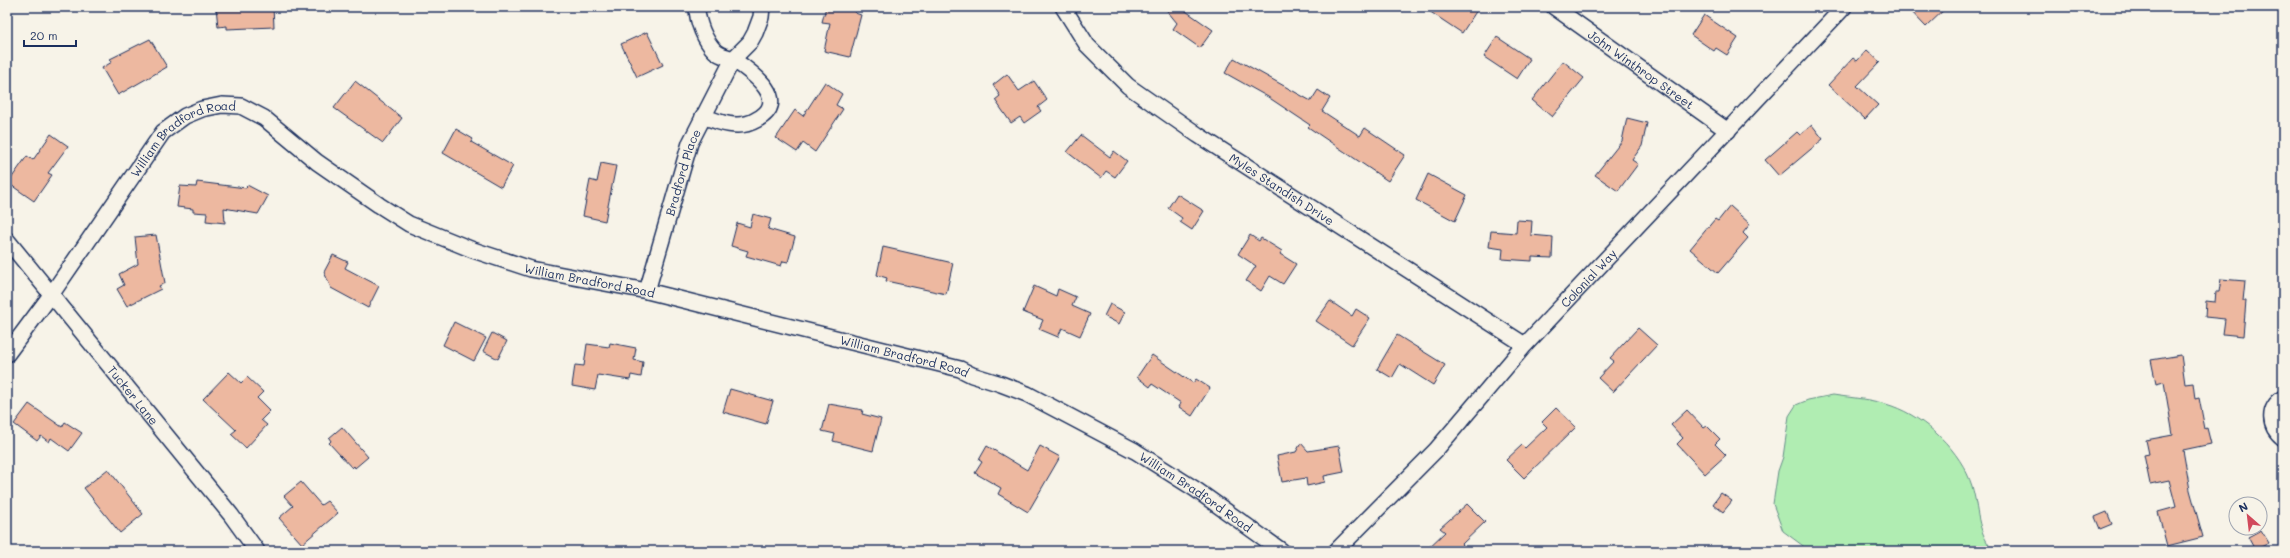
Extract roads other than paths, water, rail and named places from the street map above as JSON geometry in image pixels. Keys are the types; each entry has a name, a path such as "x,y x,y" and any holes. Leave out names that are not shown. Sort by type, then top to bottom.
{"street":[{"path":"697,7 701,27 710,45 720,55 733,60 766,87 771,97 768,109 757,120 747,124 724,124 703,116"},
{"name":"Bradford Place","path":"647,291 687,151 703,116 733,60 750,42 755,33 761,17 762,7"},
{"name":"Myles Standish Drive","path":"1063,7 1072,25 1087,45 1128,86 1198,135 1524,345"},
{"name":"John Winthrop Street","path":"1554,7 1728,131"},
{"name":"Colonial Way","path":"1336,551 1436,450 1524,345 1844,7"},
{"name":"William Bradford Road","path":"7,354 51,295 163,132 177,121 193,112 212,106 241,106 264,118 332,174 409,224 472,250 531,269 647,291 960,369 972,376 1027,394 1135,451 1195,489 1282,551"},
{"name":"Tucker Lane","path":"7,240 222,503 257,551"},
{"path":"2283,398 2274,408 2271,419 2274,429 2283,438"}]}
